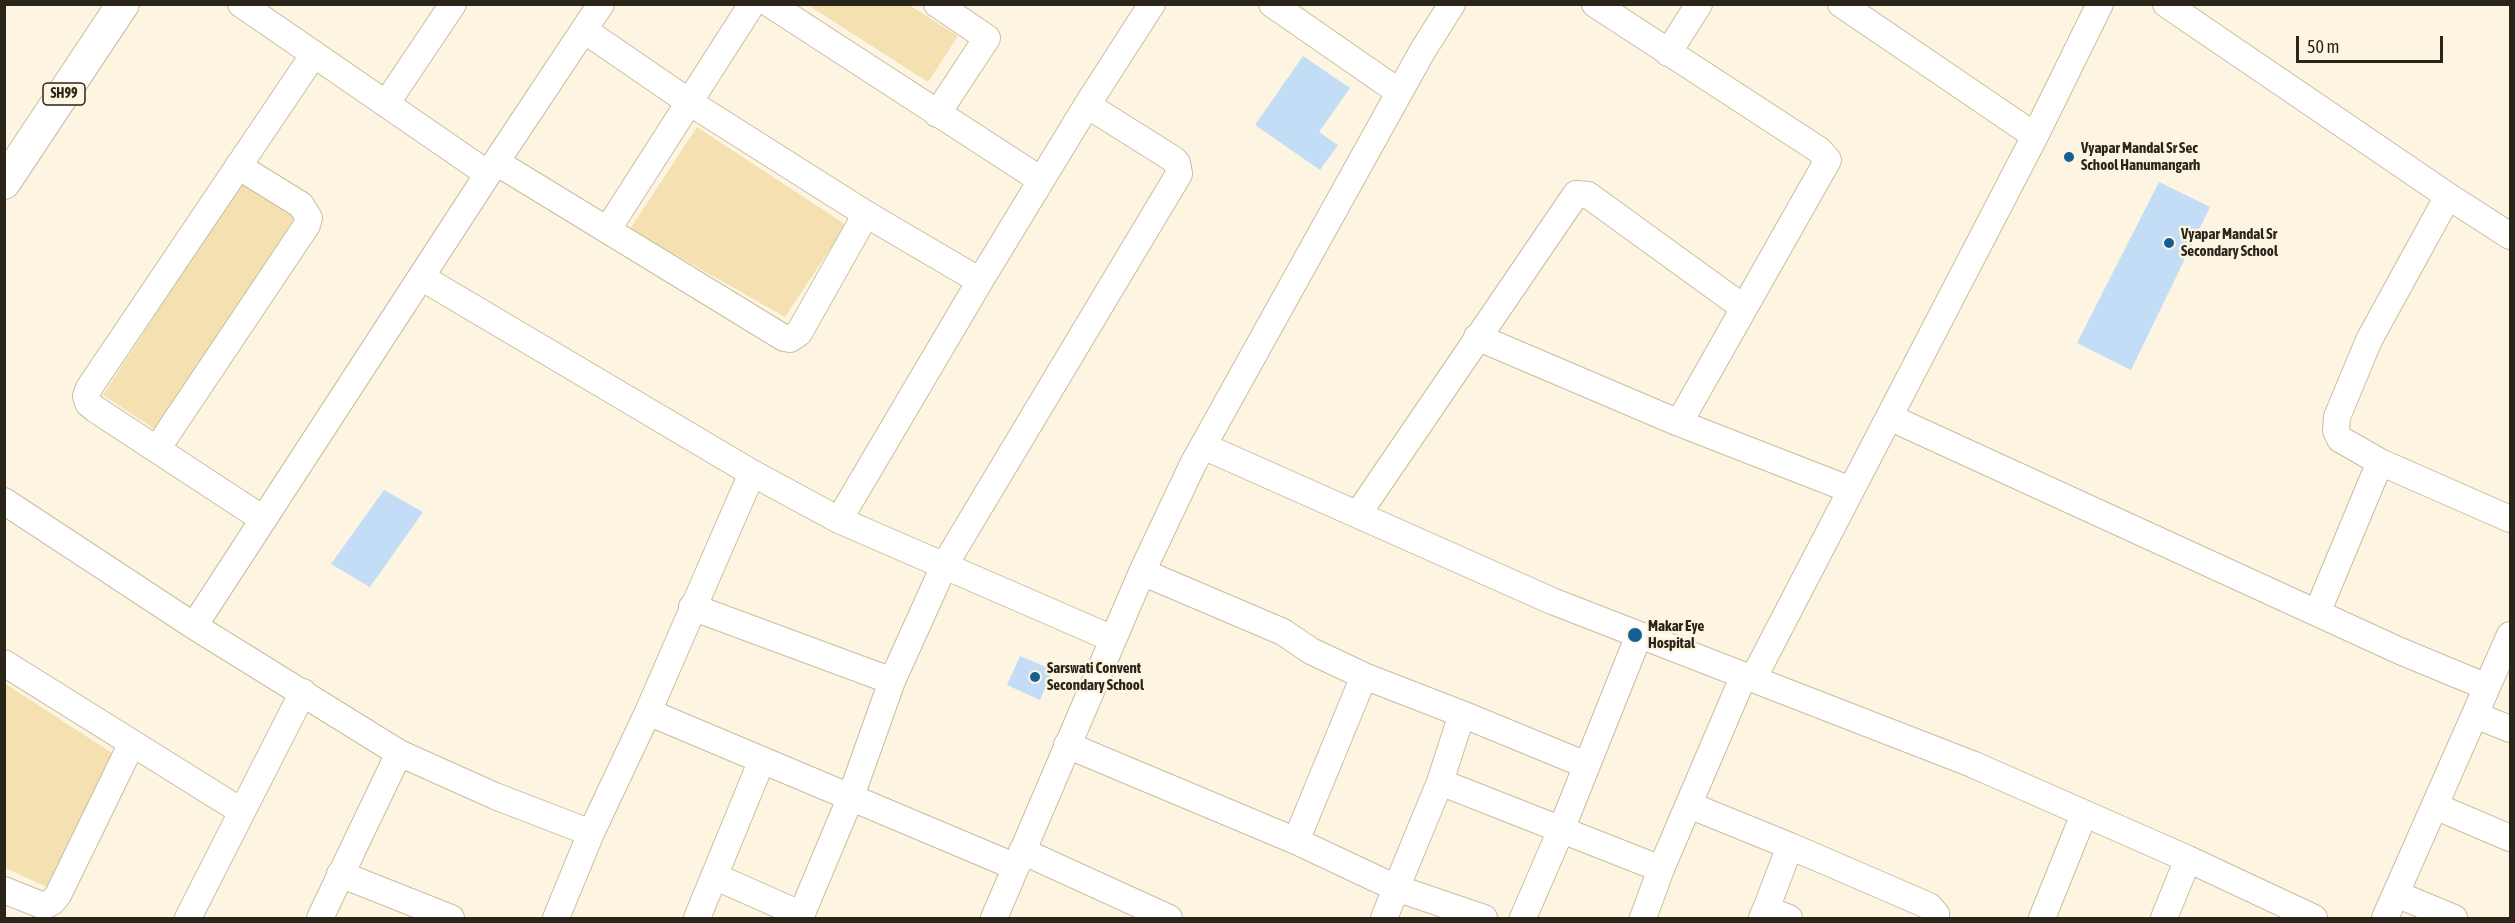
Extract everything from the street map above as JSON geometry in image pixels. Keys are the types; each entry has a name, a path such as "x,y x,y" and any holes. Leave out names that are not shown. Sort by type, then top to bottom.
{"main road":[{"name":"SH99","path":"4,183 123,4"}],"street":[{"path":"241,4 386,104 492,168 608,229 781,337 790,339 799,333 866,214"},
{"path":"386,104 453,4"},
{"path":"194,626 601,4"},
{"path":"608,229 752,4"},
{"path":"770,4 1041,180"},
{"path":"937,4 987,38 938,114"},
{"path":"839,519 1041,180 1152,4"},
{"path":"1272,4 1399,92"},
{"path":"994,918 1142,572 1203,446 1399,92 1452,4"},
{"path":"1595,4 1820,150 1828,160 1679,423"},
{"path":"1668,53 1700,4"},
{"path":"1841,4 2035,136"},
{"path":"1643,918 1661,869 1748,677 1851,490 2035,136 2100,4"},
{"path":"2166,4 2448,196 2511,236"},
{"path":"585,30 689,102 866,214 980,281"},
{"path":"263,519 95,409 88,403 86,396 89,388 314,54"},
{"path":"714,876 801,917 850,799 892,681 944,566 1179,174 1177,163 1173,159 1087,105"},
{"path":"157,449 307,225 309,218 301,205 238,166"},
{"path":"1358,514 1477,337 1573,198 1579,193 1588,195 1744,308"},
{"path":"2448,196 2369,340 2337,417 2336,431 2340,439 2380,462 2511,519"},
{"path":"421,277 752,473 839,519 1113,639"},
{"path":"1477,337 1679,423 1851,490"},
{"path":"1889,417 2400,651 2487,687"},
{"path":"1203,446 1552,601 1972,764 2188,859 2314,918"},
{"path":"2317,613 2380,462"},
{"path":"556,918 591,833 648,712 752,473"},
{"path":"6,505 194,626 399,753 495,795 591,833"},
{"path":"1142,572 1283,632 1311,651 1364,676 1586,765"},
{"path":"692,607 892,681"},
{"path":"1523,918 1639,635"},
{"path":"2385,918 2511,635"},
{"path":"4,663 241,811"},
{"path":"1296,842 1364,676"},
{"path":"188,918 303,692"},
{"path":"648,712 850,799 1019,859 1158,916"},
{"path":"1384,918 1440,782 1462,714"},
{"path":"2475,715 2511,729"},
{"path":"4,890 44,906 52,902 58,895 132,743"},
{"path":"1067,745 1296,842 1396,888 1484,918"},
{"path":"320,918 399,753"},
{"path":"697,918 762,760"},
{"path":"1440,782 1661,869"},
{"path":"1689,805 1929,906 1935,914 1934,918"},
{"path":"2435,806 2511,838"},
{"path":"2042,918 2084,814"},
{"path":"1772,915 1790,846"},
{"path":"2164,918 2188,859"},
{"path":"340,874 451,918"},
{"path":"2396,894 2454,918"}],"shaded area":[{"path":"808,5 909,5 958,36 928,82"},
{"path":"697,127 846,225 785,317 630,229"},
{"path":"241,183 295,218 156,430 103,395"},
{"path":"4,683 112,753 47,887 5,868"}],"building":[{"path":"1303,56 1350,88 1319,132 1338,145 1320,170 1255,125"},
{"path":"2159,182 2210,207 2131,370 2077,343"},
{"path":"384,490 423,512 370,587 331,564"},
{"path":"1020,656 1053,670 1040,700 1007,685"}],"place":[{"name":"Vyapar Mandal Sr Sec School Hanumangarh","path":"2069,157"},
{"name":"Vyapar Mandal Sr Secondary School","path":"2169,243"},
{"name":"Makar Eye Hospital","path":"1635,635"},
{"name":"Sarswati Convent Secondary School","path":"1035,677"}]}
